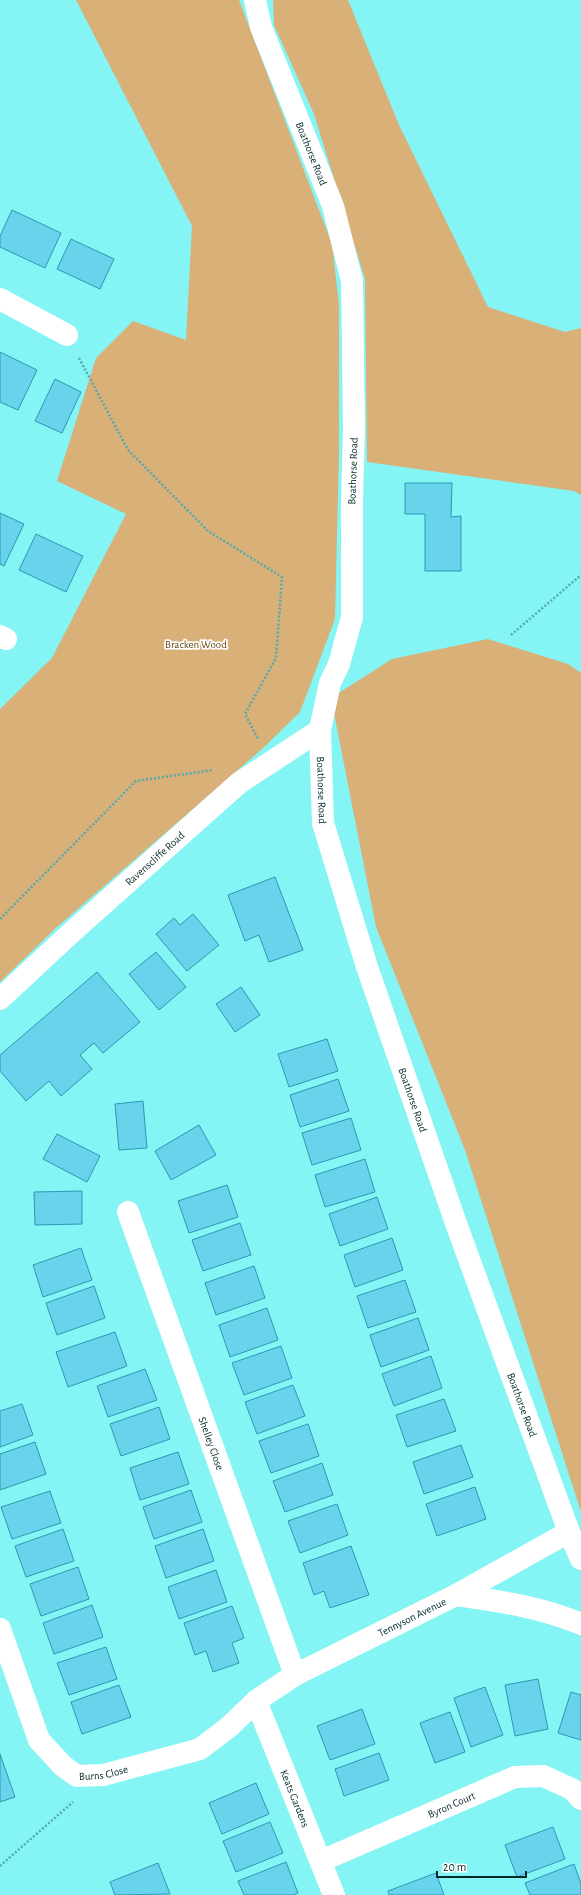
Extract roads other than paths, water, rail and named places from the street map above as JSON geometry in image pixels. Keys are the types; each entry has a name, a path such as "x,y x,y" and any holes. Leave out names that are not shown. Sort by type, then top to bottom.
{"street":[{"name":"Boathorse Road","path":"255,0 261,27 333,206 352,281 354,428 352,501 352,617 339,664 330,683 320,730 323,823 367,967 458,1230 581,1559"},
{"path":"0,299 67,335"},
{"name":"Ravenscliffe Road","path":"0,999 72,932 239,783 320,730"},
{"name":"Shelley Close","path":"128,1212 295,1675"},
{"name":"Tennyson Avenue","path":"256,1701 295,1675 456,1595 570,1532"},
{"path":"456,1595 505,1601 560,1616 581,1624"},
{"name":"Burns Close","path":"0,1630 39,1740 63,1766 77,1776 103,1775 200,1749 229,1727 256,1701"},
{"name":"Keats Gardens","path":"256,1701 334,1895"},
{"name":"Byron Court","path":"320,1861 515,1777 542,1776 572,1789 581,1799"}],"park label":[{"name":"Bracken Wood","path":"196,644"}]}
